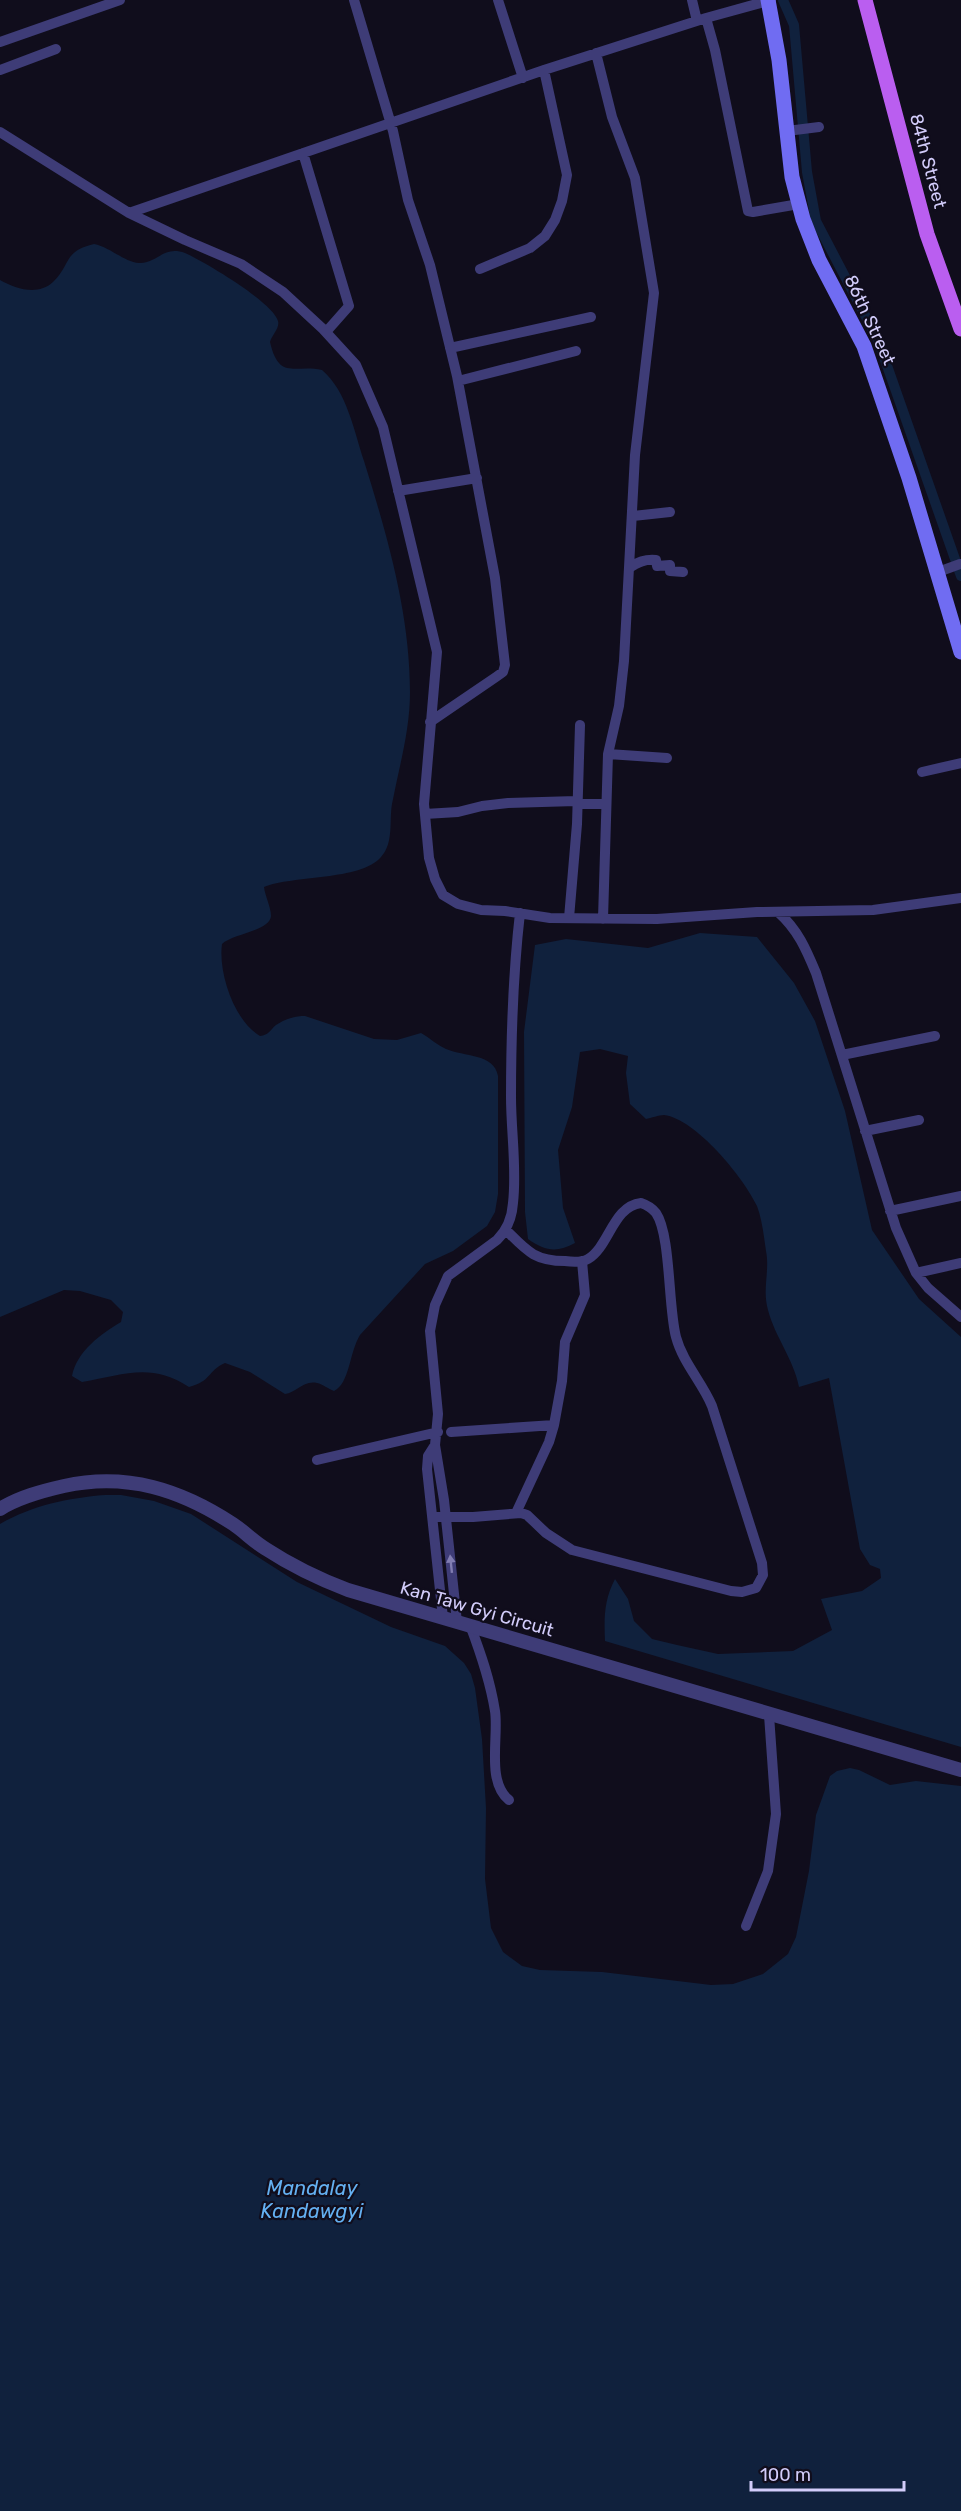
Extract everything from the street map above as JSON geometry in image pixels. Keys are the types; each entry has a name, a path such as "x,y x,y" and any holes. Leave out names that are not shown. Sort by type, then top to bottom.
{"main road":[{"name":"86th Street","path":"769,0 803,129 792,177 799,204 815,251 864,346 949,568 961,652"},
{"name":"84th Street","path":"865,0 927,234 961,329"}],"street":[{"path":"0,42 120,0"},
{"path":"354,0 391,123 408,200 430,265 458,381 495,578 505,665 496,678 430,722"},
{"path":"498,0 523,78"},
{"path":"692,0 717,62 748,211 751,213 799,204"},
{"path":"129,213 544,70 769,0"},
{"path":"0,70 56,50"},
{"path":"596,53 612,117 635,178 654,293 635,455 623,672 619,706 608,754 603,919"},
{"path":"480,269 530,248 545,236 555,220 562,201 567,175 544,70"},
{"path":"0,132 129,213 241,264 283,292 326,332 356,365 383,427 437,652 424,814 429,858 435,879 443,895 458,904 481,910 550,918 603,919 873,910 961,898"},
{"path":"303,153 349,306 326,332"},
{"path":"450,348 591,317"},
{"path":"458,381 576,351"},
{"path":"398,491 477,478"},
{"path":"633,516 670,512"},
{"path":"629,568 639,561 656,560 657,567 670,565 670,571 683,572"},
{"path":"569,918 577,824 580,725"},
{"path":"608,754 668,758"},
{"path":"922,772 961,763"},
{"path":"424,814 458,812 508,803 576,801 581,804 606,804"},
{"path":"778,912 795,928 802,939 816,974 890,1211 916,1273 928,1288 961,1317"},
{"path":"442,1618 427,1468 428,1456 435,1445 438,1431 430,1330 436,1299 448,1276 487,1249 506,1230 513,1202 511,1098 514,967 520,913"},
{"path":"842,1055 935,1036"},
{"path":"865,1131 919,1120"},
{"path":"890,1211 961,1196"},
{"path":"433,1517 473,1517 516,1513 527,1515 546,1533 572,1550 731,1591 750,1591 762,1581 764,1569 712,1406 702,1385 684,1359 676,1336 664,1243 657,1214 641,1203 630,1207 618,1219 592,1256 582,1261 547,1261 536,1257 506,1230"},
{"path":"516,1513 549,1442 554,1425 562,1381 565,1342 585,1294 582,1261"},
{"path":"916,1273 961,1263"},
{"path":"451,1432 554,1425"},
{"path":"317,1460 438,1431"},
{"path":"435,1445 464,1624 486,1666 495,1713 495,1768 500,1789 509,1800"},
{"name":"Kan Taw Gyi Circuit","path":"0,1509 26,1496 75,1484 100,1480 144,1484 187,1497 236,1526 263,1547 313,1576 348,1590 961,1770"},
{"path":"746,1926 768,1871 776,1814 770,1715"}],"water":[{"path":"94,244 139,263 151,261 171,251 185,253 206,264 264,303 278,321 277,329 270,342 278,362 289,368 322,370 331,379 344,400 373,489 396,575 406,633 410,706 392,804 388,845 381,857 371,865 358,870 276,883 264,887 271,913 269,921 258,929 222,944 221,955 225,981 235,1008 251,1029 260,1036 283,1021 305,1016 374,1039 397,1040 421,1033 453,1052 485,1059 491,1063 498,1076 498,1194 495,1212 487,1226 453,1251 425,1264 360,1335 346,1375 334,1391 319,1384 308,1383 285,1394 250,1372 225,1363 202,1382 189,1387 162,1375 137,1372 82,1382 72,1376 84,1351 121,1322 123,1312 111,1300 80,1291 64,1290 0,1317 0,280 27,290 41,289 59,276 77,250"},
{"path":"700,933 757,937 794,983 815,1021 845,1111 872,1230 919,1299 961,1337 961,1747 605,1641 606,1609 615,1579 628,1599 634,1621 652,1639 718,1654 793,1651 832,1630 821,1599 862,1591 881,1578 880,1569 870,1565 860,1549 829,1378 799,1387 793,1367 771,1320 766,1302 767,1258 762,1222 757,1206 730,1166 704,1138 677,1119 664,1115 646,1119 630,1104 626,1073 628,1056 600,1049 580,1052 572,1107 558,1150 563,1208 575,1243 551,1249 528,1239 525,1212 524,1032 535,945 566,939 648,948"},
{"name":"Mandalay Kandawgyi","path":"105,1495 121,1495 154,1501 191,1514 297,1582 391,1627 445,1646 464,1663 471,1674 475,1688 482,1739 486,1808 485,1879 491,1928 503,1952 522,1966 540,1970 602,1972 711,1985 733,1984 763,1974 788,1954 796,1937 809,1871 816,1815 830,1776 837,1771 850,1768 890,1785 916,1781 961,1786 961,2511 0,2511 0,1524 12,1517 51,1504"}],"waterway":[{"path":"783,0 794,25 807,172 816,221 878,340 961,576"}]}
